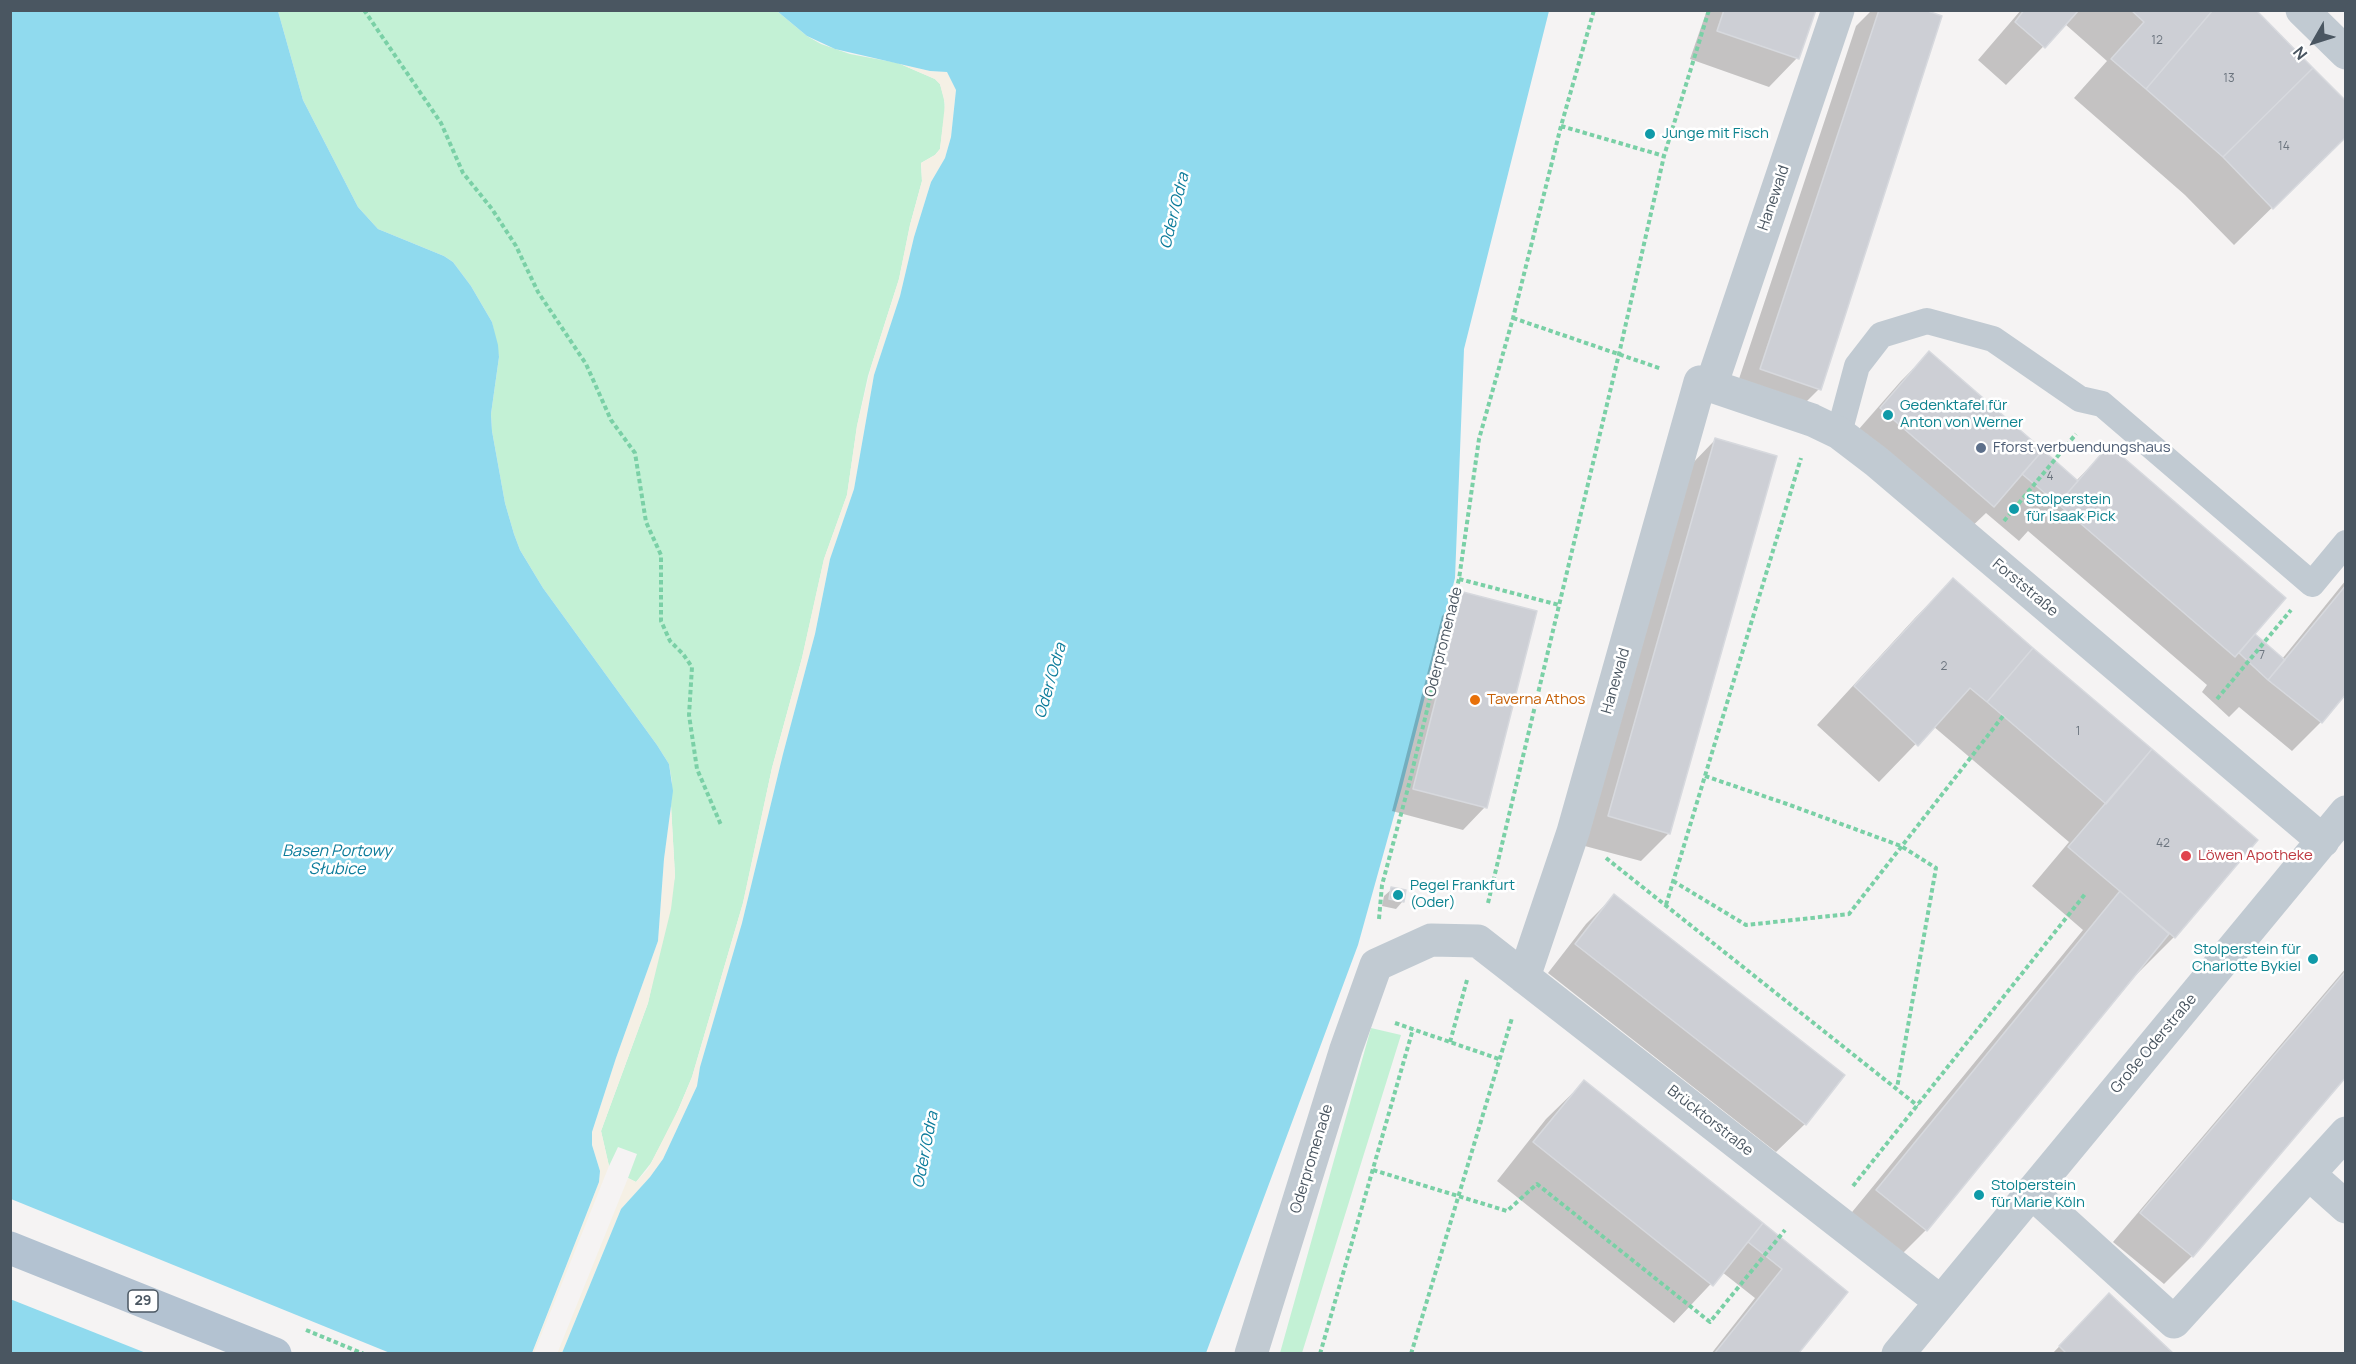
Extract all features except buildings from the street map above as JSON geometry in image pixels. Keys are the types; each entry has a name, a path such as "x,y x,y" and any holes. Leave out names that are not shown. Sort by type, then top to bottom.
{"main road":[{"name":"29","path":"10,1248 275,1353"}],"street":[{"name":"Hanewald","path":"1524,977 1573,832 1705,384 1838,10"},
{"path":"2302,10 2346,53"},
{"name":"Forststraße","path":"1705,384 1825,427 1980,550 2323,841"},
{"name":"Große Oderstraße","path":"1915,1347 1941,1302 2346,812"},
{"path":"1376,966 1431,940 1479,941"},
{"name":"Brücktorstraße","path":"1479,941 1941,1302"},
{"name":"Oderpromenade","path":"1251,1353 1346,1049 1376,966"},
{"path":"2031,1192 2174,1322 2346,1133"},
{"path":"2309,1174 2346,1207"}],"lane":[{"path":"1825,427 1857,366 1881,335 1927,321 1993,339 2080,399 2102,404 2312,584 2346,543"}],"path":[{"path":"364,10 441,123 464,173 492,208 511,238 538,292 586,364 611,420 635,453 646,522 661,555 661,621 670,641 692,667 689,715 697,768 722,825"},
{"name":"Oderpromenade","path":"1376,966 1382,885 1459,579 1479,439 1561,126 1594,10"},
{"path":"1450,1042 1479,941 1620,354 1664,156 1709,10"},
{"path":"1561,126 1664,156"},
{"path":"1512,318 1705,384"},
{"path":"1980,550 2102,404"},
{"path":"1666,905 1705,776 1825,427"},
{"path":"1459,579 1559,605"},
{"path":"2192,729 2312,584"},
{"path":"1673,881 1746,925 1849,914 2003,716"},
{"path":"1705,776 1901,846 1936,868 1897,1088"},
{"path":"1573,832 1918,1106"},
{"path":"1373,1170 1507,1211 1537,1184 1710,1322 1918,1106 2086,893"},
{"path":"1411,1353 1524,977"},
{"path":"1320,1353 1413,1029 1499,1059"}],"green space":[{"path":"278,11 777,11 807,36 821,44 850,54 898,63 935,79 940,84 945,111 940,149 935,155 921,163 922,181 899,279 868,376 857,426 847,495 824,559 802,658 772,768 743,903 692,1077 673,1122 651,1163 636,1182 628,1178 637,1154 618,1147 609,1166 601,1131 648,1003 675,876 672,782 669,764 543,588 520,550 505,503 492,431 491,414 499,357 492,322 471,286 453,262 444,256 378,229 358,207 303,100"},
{"path":"1371,1028 1401,1035 1302,1353 1280,1353"}],"sand":[{"path":"898,63 930,71 947,72 956,90 951,137 945,158 931,182 914,237 900,296 874,375 854,489 830,559 815,634 742,923 700,1067 697,1086 663,1159 621,1209 562,1353 557,1354 628,1178 636,1182 648,1169 692,1077 743,903 772,768 802,658 824,559 847,495 857,426 871,367 899,279 922,181 921,163 935,155 940,149 945,104 940,84 935,79"},
{"path":"671,806 675,876 671,909 648,1003 601,1131 609,1166 532,1354 599,1182 600,1171 592,1145 592,1132 658,941 664,859"}],"water":[{"name":"Basen Portowy Słubice","path":"10,11 278,11 303,100 358,207 378,229 444,256 453,262 471,286 492,322 499,357 491,414 492,431 505,503 520,550 543,588 669,764 673,791 664,859 658,941 592,1132 592,1145 600,1171 599,1182 532,1353 11,1353"},
{"name":"Oder/Odra","path":"777,11 1549,11 1464,349 1455,578 1402,787 1358,945 1206,1353 562,1353 621,1209 663,1159 697,1086 700,1067 742,923 815,634 830,559 854,489 874,375 900,296 914,237 931,182 945,158 951,137 956,90 947,72 930,71 835,49 807,36"}],"pier":[{"path":"11,1199 390,1353 146,1353 10,1299"}],"place":[{"name":"Junge mit Fisch","path":"1650,134"},
{"name":"Gedenktafel für Anton von Werner","path":"1888,415"},
{"name":"Fforst verbuendungshaus","path":"1981,448"},
{"name":"Stolperstein für Isaak Pick","path":"2014,509"},
{"name":"Taverna Athos","path":"1475,700"},
{"name":"Löwen Apotheke","path":"2186,856"},
{"name":"Pegel Frankfurt (Oder)","path":"1398,895"},
{"name":"Stolperstein für Charlotte Bykiel","path":"2313,959"},
{"name":"Stolperstein für Marie Köln","path":"1979,1195"}]}
